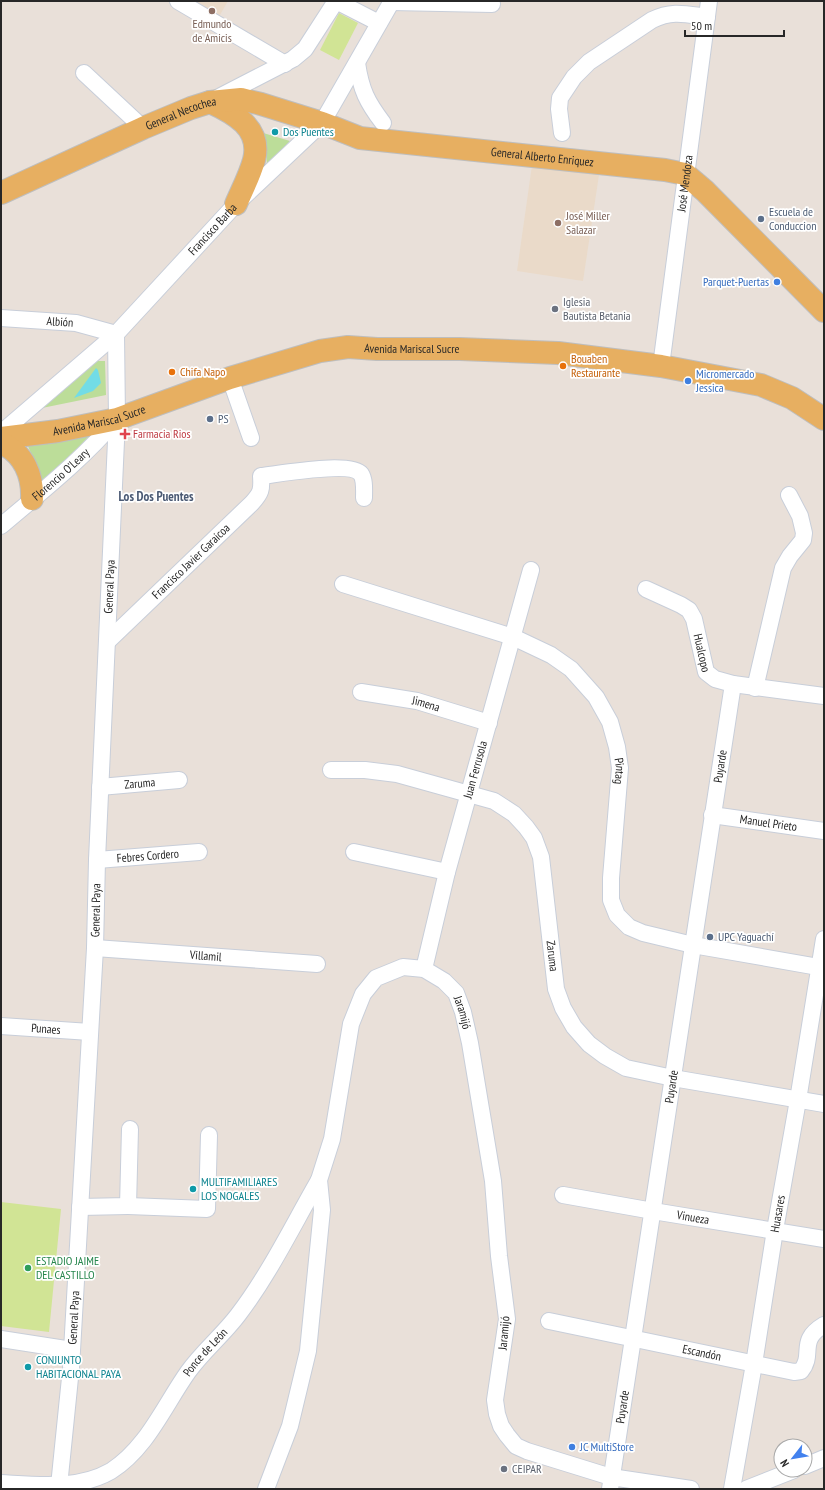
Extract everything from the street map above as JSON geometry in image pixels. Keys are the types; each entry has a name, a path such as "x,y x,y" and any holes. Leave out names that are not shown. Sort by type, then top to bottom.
{"main road":[{"name":"General Alberto Enriquez","path":"210,102 240,99 261,104 322,123 360,138 550,157 665,170 685,174 705,191 824,311"},
{"name":"General Necochea","path":"1,193 143,128 191,108 210,102"},
{"path":"210,102 231,111 241,119 247,125 255,144 254,160 236,204"},
{"name":"Avenida Mariscal Sucre","path":"1,438 58,431 117,419 230,378 320,351 348,346 377,349 460,349 558,353 661,366 761,385 792,398 824,419"},
{"path":"1,443 14,451 22,460 33,485 32,499"}],"street":[{"path":"178,1 285,64"},
{"path":"336,1 379,23"},
{"name":"General Necochea","path":"210,102 285,64 305,49 336,1"},
{"path":"392,1 492,4"},
{"name":"Francisco Barba","path":"1,433 116,334 236,204 322,123 392,1"},
{"name":"José Mendoza","path":"661,366 685,174 709,1"},
{"path":"562,133 559,110 560,98 574,76 589,62 652,20 662,15 673,13 707,17"},
{"path":"357,64 363,92 370,106 383,123"},
{"path":"84,73 143,128"},
{"name":"Albión","path":"1,318 76,323 116,334"},
{"name":"General Paya","path":"60,1486 72,1350 95,948 100,787 108,641 117,419 116,334"},
{"path":"230,378 250,438"},
{"name":"Florencio O'Leary","path":"1,526 80,458 100,439 117,419"},
{"name":"Francisco Javier Garaicoa","path":"108,641 252,503 261,492 261,476 337,467 356,470 361,474 363,480 364,498"},
{"path":"755,688 783,568 790,556 803,540 804,533 800,516 789,495"},
{"name":"Juan Ferrusola","path":"424,969 447,872 531,570"},
{"name":"Pintag","path":"343,584 513,637 551,655 570,669 596,696 610,722 617,748 620,768 612,878 612,900 617,915 629,927 643,933 692,945 822,968"},
{"name":"Hualcopo","path":"646,589 689,610 694,619 706,672 715,679 755,688 824,696"},
{"name":"Puyarde","path":"611,1483 733,684"},
{"name":"Jimena","path":"361,692 417,701 489,723"},
{"name":"Zaruma","path":"330,770 365,770 397,774 470,793 494,801 514,814 534,838 541,857 556,989 563,1008 574,1027 589,1044 605,1056 626,1068 673,1078 824,1104"},
{"name":"Zaruma","path":"100,787 179,780"},
{"name":"Manuel Prieto","path":"712,815 824,831"},
{"name":"Febres Cordero","path":"97,860 199,852"},
{"path":"354,852 447,872"},
{"name":"Huasares","path":"732,1489 754,1364 775,1230 822,968 824,939"},
{"name":"Villamil","path":"95,948 317,964"},
{"name":"Jaramijó","path":"266,1489 290,1426 308,1351 322,1210 319,1180 332,1140 351,1024 363,994 376,978 402,967 424,969 444,981 456,993 464,1012 493,1181 499,1256 507,1319 495,1400 501,1426 516,1446 611,1483 690,1489"},
{"name":"Punaes","path":"1,1026 90,1032"},
{"path":"128,1206 130,1129"},
{"path":"80,1207 128,1206 207,1209 209,1135"},
{"name":"Ponce de León","path":"1,1483 60,1486 76,1484 110,1472 125,1460 145,1439 189,1371 238,1315 266,1273 319,1180"},
{"name":"Vinueza","path":"563,1195 824,1239"},
{"name":"Escandón","path":"549,1321 794,1372 801,1371 804,1367 809,1338 813,1333 824,1326"},
{"path":"1,1339 72,1350"},
{"path":"813,1463 824,1458"},
{"path":"746,1489 774,1478"}],"shaded area":[{"name":"Edmundo de Amicis","path":"186,1 228,1 217,20"},
{"name":"José Miller Salazar","path":"532,165 599,175 583,281 517,271"}],"green space":[{"path":"339,13 358,23 339,60 320,50"},
{"path":"260,132 290,141 267,166 266,150"},
{"path":"95,361 105,361 106,395 42,408"},
{"path":"95,430 44,483 27,444"},
{"name":"ESTADIO JAIME DEL CASTILLO","path":"1,1202 61,1209 49,1332 1,1326"}],"water":[{"path":"96,368 98,370 101,383 93,391 74,398"}],"place":[{"name":"Edmundo de Amicis","path":"212,11"},
{"name":"Dos Puentes","path":"275,132"},
{"name":"Escuela de Conduccion","path":"761,219"},
{"name":"José Miller Salazar","path":"558,223"},
{"name":"Parquet-Puertas","path":"777,282"},
{"name":"Iglesia Bautista Betania","path":"555,309"},
{"name":"Bouaben Restaurante","path":"563,366"},
{"name":"Chifa Napo","path":"172,372"},
{"name":"Micromercado Jessica","path":"688,381"},
{"name":"PS","path":"210,419"},
{"name":"Farmacia Rios","path":"125,434"},
{"name":"UPC Yaguachí","path":"710,937"},
{"name":"MULTIFAMILIARES LOS NOGALES","path":"193,1189"},
{"name":"ESTADIO JAIME DEL CASTILLO","path":"28,1268"},
{"name":"CONJUNTO HABITACIONAL PAYA","path":"28,1367"},
{"name":"JC MultiStore","path":"572,1447"},
{"name":"CEIPAR","path":"504,1469"}],"district":[{"name":"Los Dos Puentes","path":"156,496"}]}
